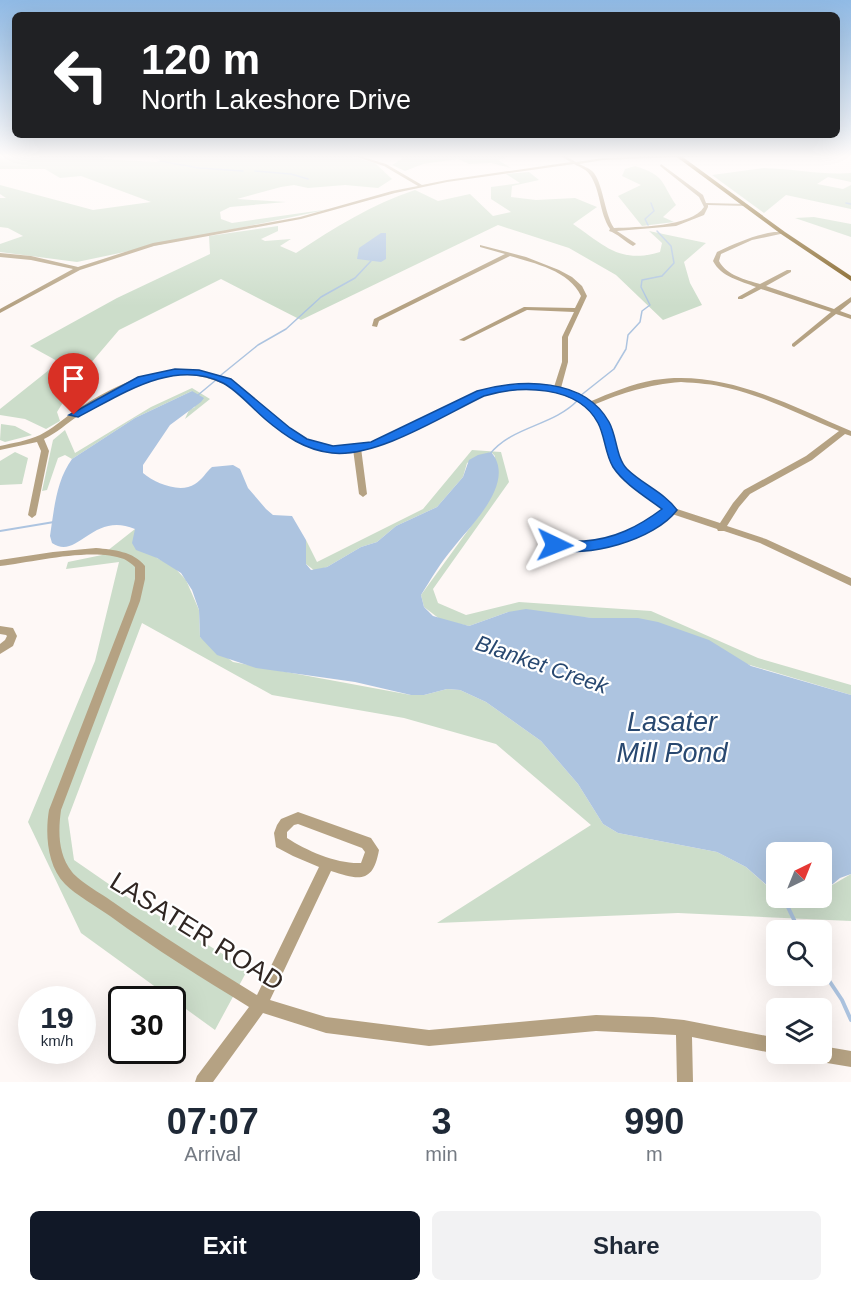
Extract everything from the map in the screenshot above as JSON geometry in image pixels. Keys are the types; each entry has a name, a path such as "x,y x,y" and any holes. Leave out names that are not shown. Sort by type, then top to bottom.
{"main road":[{"path":"747,205 851,279"}],"street":[{"path":"0,311 78,269 144,247 302,218 349,205"},
{"path":"603,205 611,230 633,244"},
{"path":"611,230 675,225 702,214 705,205"},
{"path":"783,233 757,236 716,256 719,267 727,274 761,287 851,317"},
{"path":"482,246 561,273 577,281 584,293 565,338 565,362 557,390"},
{"path":"0,255 31,258 78,269"},
{"path":"375,326 376,320 508,255"},
{"path":"740,298 789,272"},
{"path":"794,345 851,299"},
{"path":"462,340 515,311 526,308 576,310"},
{"path":"0,448 40,438 91,404 126,386 156,375 191,372 227,381 286,431 303,442 333,450 357,449 375,444 481,394 499,388 530,386 557,390 590,404 604,424 617,464 623,472 671,510 771,544 851,582"},
{"path":"590,404 653,382 678,379 711,381 753,393 847,432"},
{"path":"722,529 736,505 747,492 815,454 847,432"},
{"path":"32,515 45,451 40,438"},
{"path":"357,449 363,494"},
{"path":"555,545 585,546 619,540 644,530 671,510"},
{"name":"LASATER ROAD","path":"0,563 105,551 130,556 140,566 140,579 135,601 55,810 52,830 54,850 69,879 155,940 260,1005 326,1024 429,1038 596,1023 684,1028 766,1044"},
{"path":"0,630 9,631 12,636 9,643 0,650"},
{"path":"298,818 366,843 372,850 370,862 365,870 357,871 328,863 280,842 280,829 286,823 298,818"},
{"path":"203,1082 260,1005 328,863"},
{"path":"684,1028 685,1082"},
{"path":"832,1056 851,1059"}],"green space":[{"path":"0,205 76,205 93,210 126,205 247,205 230,207 220,212 221,219 232,223 330,209 77,262 0,252 0,244 23,236 8,228 0,227"},
{"path":"376,205 482,205 493,216 511,212 501,205 593,205 597,207 573,224 604,246 634,256 660,252 662,243 649,231 706,243 684,262 690,283 702,305 663,320 616,275 569,248 498,225 301,320 221,279 119,330 79,377 57,412 60,421 46,429 25,419 0,415 0,409 59,362 30,346 117,298 210,254 209,236 278,226 278,231 261,239 265,241 291,239 280,246 296,253"},
{"path":"626,205 675,205 663,217 674,222 642,226"},
{"path":"754,205 773,205 764,213"},
{"path":"835,205 851,205 851,209"},
{"path":"814,217 851,224 851,237 795,218"},
{"path":"192,388 210,399 185,419 189,410 195,407 192,391 135,418 72,459 65,455 58,458 47,490 42,491 53,440 65,430 75,453 151,407"},
{"path":"1,424 15,426 32,435 5,442 0,440"},
{"path":"472,450 501,452 509,482 433,589 438,603 466,615 519,602 651,611 758,658 851,685 851,695 592,618 508,612 469,626 441,620 424,607 421,595 485,507 495,456 491,452 467,463 463,477 437,507 396,526 377,542 361,547 327,567 315,571 306,564 306,540 317,562 423,509"},
{"path":"15,452 28,458 22,484 0,485 0,461"},
{"path":"135,529 157,558 173,566 186,580 199,610 200,637 233,662 411,695 424,695 447,689 460,690 486,702 541,741 578,784 603,824 618,833 717,852 746,867 766,885 766,908 832,908 832,885 851,874 851,921 678,913 437,923 591,825 496,744 404,718 272,695 142,623 68,818 74,860 129,898 248,969 215,1030 186,1009 186,986 154,986 81,933 28,822 95,661 119,562 66,569 68,562 102,555"}],"water":[{"path":"381,233 386,233 386,259 381,262 357,259 359,248"},
{"name":"Lasater Mill Pond","path":"192,391 204,398 170,425 143,465 143,473 161,484 182,488 197,482 212,467 233,465 240,469 248,488 266,509 273,515 292,516 306,540 306,564 311,570 327,567 361,547 377,542 396,526 437,507 463,477 469,460 491,452 498,464 499,476 495,489 480,515 444,559 421,595 424,607 433,616 469,626 508,612 526,609 592,618 638,618 658,622 709,640 751,666 851,695 851,874 840,878 832,885 832,842 766,842 766,884 746,867 717,852 618,833 603,824 578,784 541,741 486,702 460,690 447,689 424,695 411,695 355,682 256,668 217,655 200,637 199,610 192,590 181,573 157,558 136,550 132,543 135,529 120,525 108,526 70,546 61,547 52,543 50,536 57,496 62,477 72,459 135,418"}],"waterway":[{"path":"648,225 645,219 654,211 652,205"},
{"path":"580,396 614,369 626,349 628,335 640,322 642,311 650,305 641,287 642,280 662,276 674,263 671,246 657,231"},
{"path":"221,375 258,345 286,329 321,297 355,278 371,261"},
{"path":"198,395 216,380"},
{"path":"489,455 509,438 556,416 578,400"},
{"name":"Blanket Creek","path":"0,531 54,522"},
{"path":"788,908 794,920"},
{"path":"832,985 851,1020"}],"route":[{"path":"74,415 119,389 156,375 175,372 199,373 227,381 286,431 303,442 333,450 357,449 375,444 481,394 499,388 530,386 557,390 574,395 590,404 604,424 617,464 623,472 639,487 671,510 644,530 619,540 585,546 555,545"}]}
